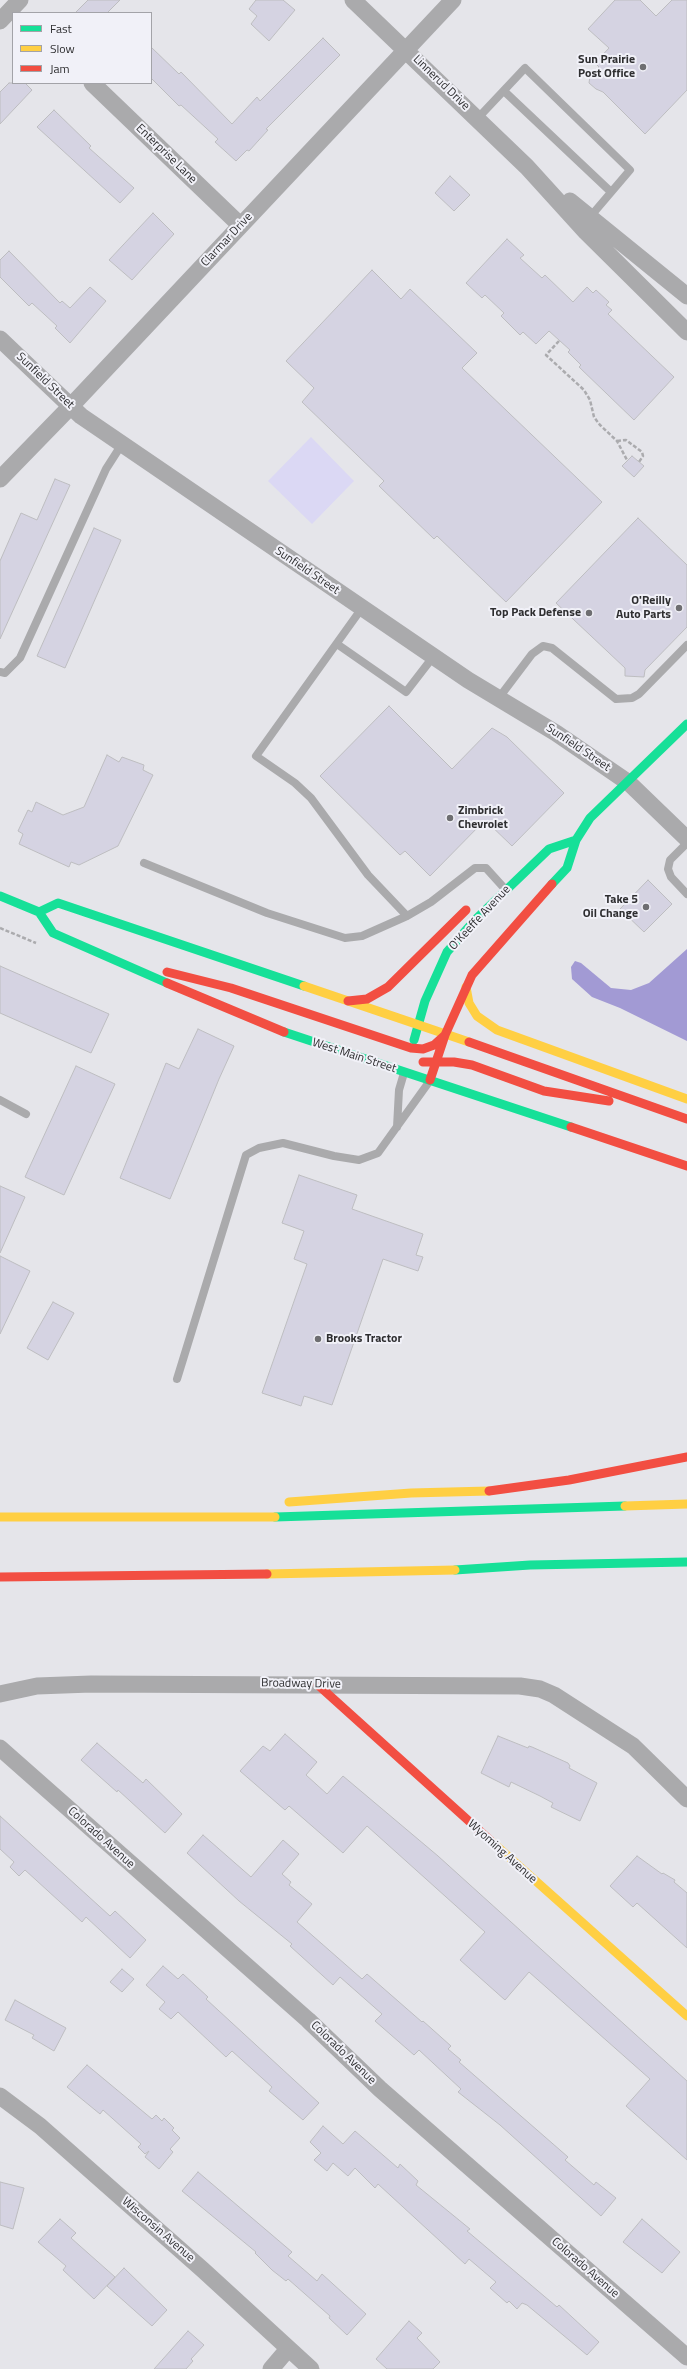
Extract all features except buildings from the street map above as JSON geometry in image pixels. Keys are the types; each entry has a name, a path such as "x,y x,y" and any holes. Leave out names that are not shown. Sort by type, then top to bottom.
{"main road":[{"path":"472,975 493,949 567,868 576,840 590,818 629,783 687,724"},
{"name":"O'Keeffe Avenue","path":"405,1072 418,1026 438,970 448,952 505,890 549,849 576,840"},
{"path":"484,897 505,890 510,900"},
{"path":"0,896 39,912 58,903 548,1069 687,1119"},
{"path":"348,1001 368,999 388,988 472,904"},
{"name":"West Main Street","path":"39,912 53,933 88,950 120,960 210,1003 265,1026 687,1166"},
{"path":"430,1080 445,1035 472,975 477,956"},
{"path":"120,960 231,988 412,1048 423,1048 434,1045 445,1035"},
{"path":"466,987 469,1003 477,1016 497,1030 687,1099"},
{"path":"405,1072 415,1065 437,1061 472,1065 544,1090 598,1100 644,1104"},
{"path":"276,1503 411,1493 490,1491 569,1480 687,1457"},
{"path":"0,1517 278,1516 687,1504"},
{"path":"87,1517 221,1507"},
{"path":"0,1576 428,1572 530,1565 687,1562"},
{"path":"530,1565 605,1573"},
{"name":"Wyoming Avenue","path":"318,1685 687,2016"}],"street":[{"name":"Linnerud Drive","path":"353,0 406,49 527,167 586,232 687,332"},
{"name":"Clarmar Drive","path":"2,472 71,406 453,0"},
{"path":"0,21 18,7"},
{"name":"Enterprise Lane","path":"93,84 240,225"},
{"name":"Linnerud Drive","path":"527,167 687,296"},
{"name":"Sunfield Street","path":"0,339 81,416 433,657 498,699 556,733 629,783 687,839"},
{"name":"Broadway Drive","path":"0,1694 37,1686 91,1684 520,1686 540,1689 593,1720 633,1746 687,1799"},
{"name":"Colorado Avenue","path":"0,1748 308,2020 380,2089 687,2357"},
{"name":"Wisconsin Avenue","path":"0,2096 46,2131 203,2270 311,2369"},
{"path":"271,2369 288,2349"}],"lane":[{"path":"478,119 525,68 630,170 590,217"},
{"path":"504,91 611,192"},
{"path":"0,672 5,673 20,658 106,469 122,444"},
{"path":"362,608 256,756 295,784 311,798 368,875 407,916"},
{"path":"337,644 406,692 433,657"},
{"path":"498,699 532,654 543,646 552,648 616,698 632,698 639,694 687,645"},
{"path":"687,843 670,860 668,868 671,877 687,894"},
{"path":"144,863 267,913 345,938 362,936 407,916 431,902 475,868 486,868 505,890"},
{"path":"396,1127 399,1090 405,1072"},
{"path":"176,1379 246,1155 259,1148 283,1143 334,1156 359,1160 378,1152 430,1080"},
{"path":"0,1100 26,1114"}],"path":[{"path":"559,341 546,355 584,390 590,400 597,421 618,441 627,460"},
{"path":"618,441 626,440 642,452 639,462"}],"shaded area":[{"path":"311,437 354,481 312,524 268,481"},
{"path":"687,949 687,1041 620,1008 592,997 572,979 571,967 575,961 581,963 611,988 631,990 649,983"}],"traffic: fast":[{"path":"552,884 567,868 576,840 590,818 687,724"},
{"path":"414,1040 425,1001 447,952 475,920 549,849 576,840"},
{"path":"0,896 39,912 53,933 167,983"},
{"path":"39,912 58,903 304,986"},
{"path":"284,1032 571,1127"},
{"path":"275,1517 625,1506"},
{"path":"455,1570 530,1565 687,1562"}],"traffic: slow":[{"path":"304,986 469,1042"},
{"path":"466,987 469,1003 477,1016 497,1030 687,1099"},
{"path":"289,1502 411,1493 489,1491"},
{"path":"625,1506 687,1504"},
{"path":"0,1517 275,1517"},
{"path":"267,1574 455,1570"},
{"path":"491,1841 687,2016"}],"traffic: jam":[{"path":"430,1080 445,1035 472,975 552,884"},
{"path":"348,1001 367,999 388,987 466,910"},
{"path":"167,972 231,988 411,1048 423,1049 434,1045 445,1035"},
{"path":"167,983 284,1032"},
{"path":"469,1042 687,1119"},
{"path":"423,1062 454,1062 472,1065 544,1091 609,1101"},
{"path":"571,1127 687,1166"},
{"path":"489,1491 569,1480 687,1457"},
{"path":"0,1577 267,1574"},
{"path":"318,1685 491,1841"}],"place":[{"name":"Sun Prairie Post Office","path":"643,67"},
{"name":"O'Reilly Auto Parts","path":"679,608"},
{"name":"Top Pack Defense","path":"589,613"},
{"name":"Zimbrick Chevrolet","path":"450,818"},
{"name":"Take 5 Oil Change","path":"646,907"},
{"name":"Brooks Tractor","path":"318,1339"}]}
